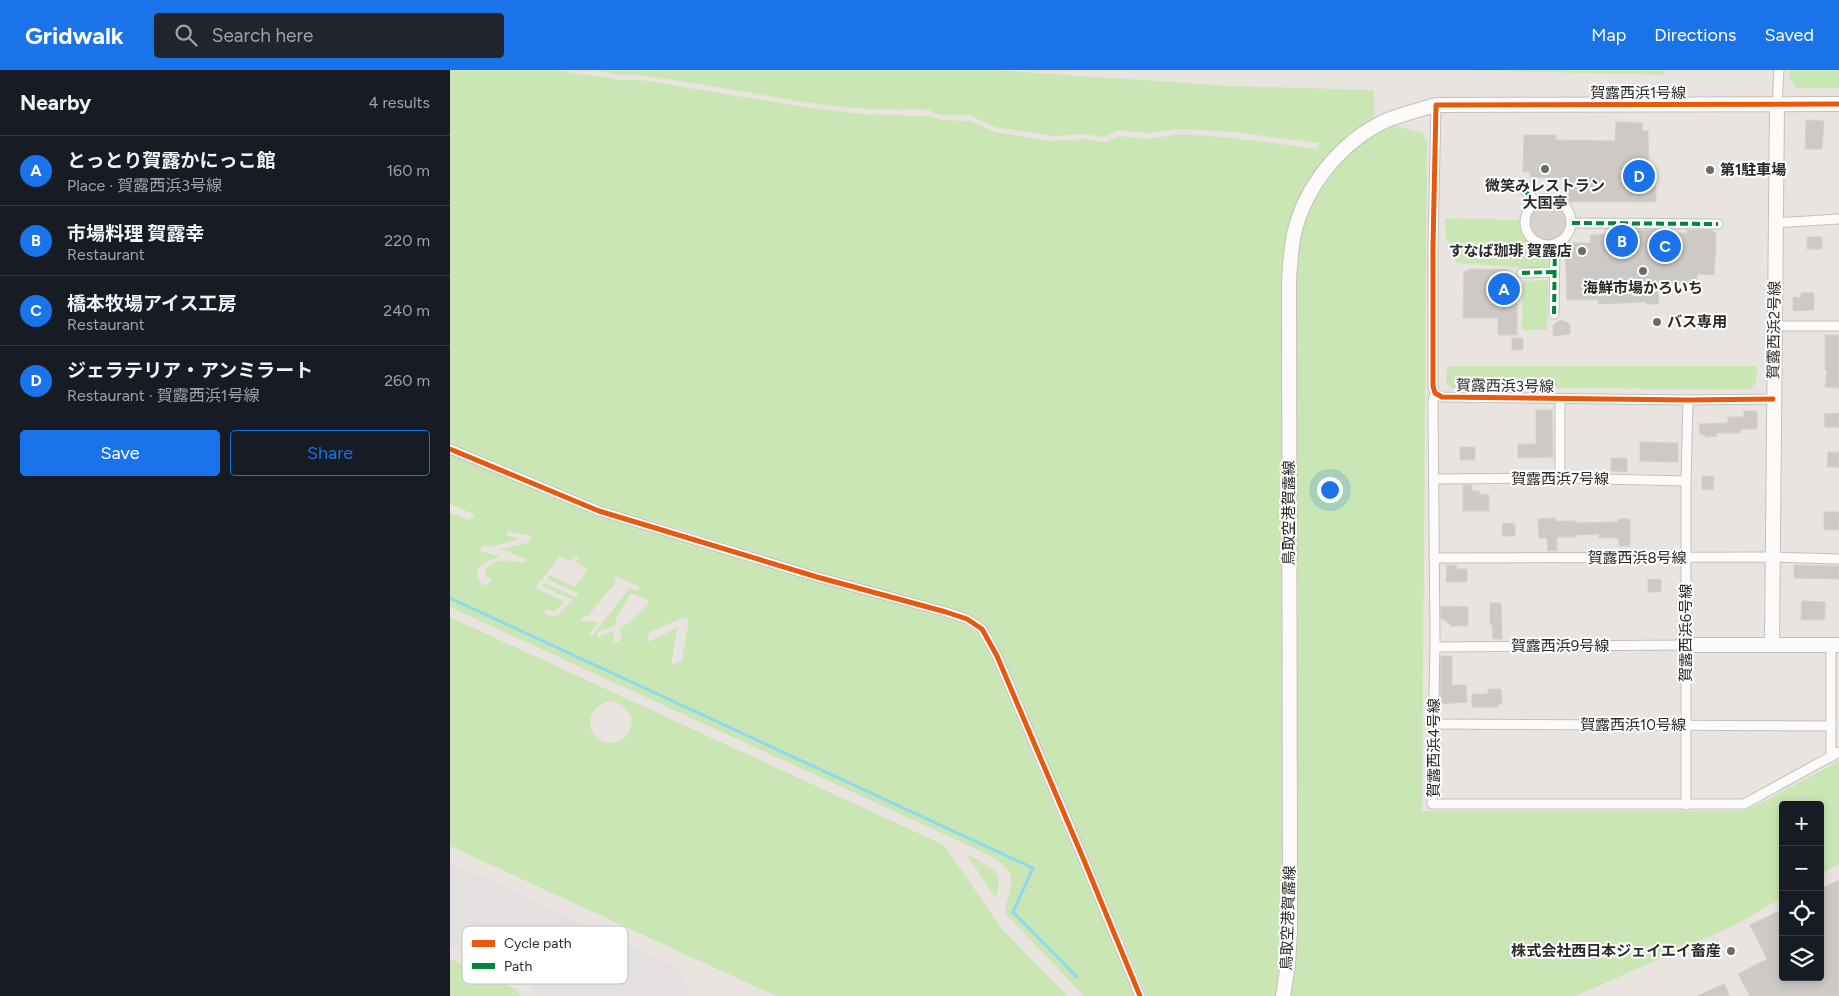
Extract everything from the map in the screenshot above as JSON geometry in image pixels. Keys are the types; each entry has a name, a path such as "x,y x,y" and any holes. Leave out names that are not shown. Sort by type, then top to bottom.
{"street":[{"path":"1777,105 1779,70"},
{"name":"賀露西浜1号線","path":"1436,105 1839,104"},
{"name":"賀露西浜3号線","path":"1436,105 1433,255 1433,386 1435,393 1442,397 1688,400 1773,399"},
{"name":"鳥取空港賀露線","path":"1284,996 1290,930 1289,279 1291,248 1294,232 1305,202 1323,173 1340,154 1357,139 1384,122 1400,115 1436,105"},
{"name":"賀露西浜2号線","path":"1772,644 1777,105"},
{"path":"1525,191 1536,202"},
{"path":"1547,198 1555,199 1562,202 1568,208 1572,223 1566,237 1555,244 1544,245 1537,242 1527,231 1525,216 1536,202 1547,198"},
{"path":"1775,223 1839,219"},
{"path":"1572,223 1718,224"},
{"path":"1554,314 1555,244"},
{"path":"1522,273 1554,272"},
{"path":"1774,326 1839,326"},
{"name":"賀露西浜4号線","path":"1435,393 1433,402 1435,647 1432,804 1744,804 1835,754"},
{"path":"1560,399 1560,478"},
{"name":"賀露西浜6号線","path":"1686,805 1686,480 1688,400"},
{"path":"450,449 599,511 817,577 946,612 967,619 982,629 1005,675 1140,996"},
{"name":"賀露西浜7号線","path":"1434,479 1686,480"},
{"name":"賀露西浜8号線","path":"1434,558 1773,557 1839,559"},
{"path":"1686,645 1835,645 1831,726 1835,754"},
{"name":"賀露西浜9号線","path":"1435,647 1686,645"},
{"name":"賀露西浜10号線","path":"1434,724 1831,726"}],"green space":[{"path":"450,70 559,70 619,80 641,80 810,108 862,114 928,116 941,120 970,121 995,132 1051,141 1082,139 1106,142 1119,136 1147,139 1181,134 1232,138 1318,149 1319,143 1233,132 1179,129 1145,133 1118,130 1104,137 1083,134 1053,136 995,127 969,115 940,115 928,110 864,109 810,103 680,81 641,75 619,75 598,70 995,70 1231,86 1374,90 1374,120 1422,133 1427,142 1422,811 1741,811 1759,804 1839,761 1839,864 1824,873 1824,801 1779,801 1779,899 1737,924 1576,996 1147,996 1059,788 995,644 984,627 958,612 907,596 789,564 675,527 595,506 450,444"},
{"path":"1463,70 1664,70 1664,75"},
{"path":"1790,70 1839,70 1839,88 1797,88 1789,77"},
{"path":"1445,218 1521,220 1524,232 1530,240 1550,248 1551,264 1546,269 1457,263 1446,237"},
{"path":"1548,280 1547,330 1522,330 1523,281"},
{"path":"1447,366 1757,366 1756,382 1751,389 1451,388 1446,383"},
{"path":"450,454 589,513 955,621 970,628 987,647 1135,996 1084,996 1005,913 1011,886 1010,874 1004,865 987,854 450,607 450,513 469,520 475,515 450,504","holes":["508,531 531,536 530,542 500,549 526,559 524,563 500,561 490,564 485,574 492,581 485,586 479,580 477,572 481,565 501,557 480,551 483,545 492,547 519,539 506,535","560,556 570,561 576,556 579,558 575,562 588,569 575,587 549,575 547,579 579,594 576,597 544,583 541,586 573,600 558,615 552,617 544,613 547,609 554,612 565,602 535,588","616,576 640,587 636,591 630,588 592,636 589,634 598,622 580,621 584,615 588,616 616,582 613,580","631,593 648,600 648,604 627,624 620,628 621,640 614,643 614,631 597,637 598,632 615,626 616,619","687,618 688,626 683,660 671,666 677,628 648,642 649,632"]},
{"path":"450,617 944,845 1002,929 1068,996 776,996 628,928 628,926 624,926 450,846","holes":["609,701 622,705 632,719 629,732 623,739 615,743 606,742 598,738 592,732 590,723 595,710"]},
{"path":"967,855 992,869 998,876 999,885 995,897"},
{"path":"450,959 462,964 462,984 505,984 516,989 521,996 450,996"}],"shaded area":[{"path":"1549,203 1563,208 1568,222 1563,236 1549,241 1535,236 1530,222 1535,208"}],"building":[{"path":"1806,120 1824,121 1822,149 1805,149"},
{"path":"1616,122 1642,123 1642,131 1648,131 1649,170 1655,170 1656,202 1566,202 1565,178 1530,177 1530,172 1523,172 1524,135 1556,135 1556,140 1615,141"},
{"path":"1613,230 1667,230 1667,233 1687,233 1687,230 1713,230 1716,233 1714,275 1697,274 1697,283 1657,283 1659,304 1646,304 1646,302 1598,304 1599,300 1567,300 1565,243 1591,243 1590,235 1613,234"},
{"path":"1807,237 1822,237 1822,249 1807,249"},
{"path":"1469,269 1508,270 1508,295 1517,295 1517,335 1498,335 1498,318 1463,318 1464,271 1469,271"},
{"path":"1801,293 1814,293 1814,310 1793,311 1793,297 1801,298"},
{"path":"1562,320 1570,324 1570,334 1553,336 1553,326"},
{"path":"1825,335 1839,335 1839,388 1825,387 1827,370 1825,370"},
{"path":"1512,338 1523,338 1523,350 1512,350"},
{"path":"1536,410 1552,410 1553,457 1518,458 1518,444 1536,444"},
{"path":"1744,411 1757,411 1757,429 1741,429 1740,433 1717,433 1717,436 1705,437 1706,435 1700,435 1699,424 1728,423 1728,417 1744,417"},
{"path":"1839,413 1839,427 1825,427 1824,414"},
{"path":"1640,442 1678,443 1678,462 1640,461"},
{"path":"1460,447 1475,447 1475,460 1460,460"},
{"path":"1828,452 1839,452 1839,467 1827,467"},
{"path":"1611,458 1627,458 1627,472 1611,471"},
{"path":"1702,476 1714,477 1713,490 1702,489"},
{"path":"1463,485 1472,485 1472,491 1479,491 1479,494 1489,495 1489,511 1463,511"},
{"path":"1824,512 1839,512 1839,530 1824,530"},
{"path":"1555,518 1555,521 1576,521 1576,523 1618,522 1618,519 1630,519 1630,546 1619,546 1618,538 1599,538 1599,534 1576,535 1576,537 1557,537 1557,551 1548,551 1547,538 1539,538 1538,519"},
{"path":"1503,523 1515,524 1515,536 1502,536"},
{"path":"1447,565 1456,565 1457,569 1467,569 1467,582 1446,582"},
{"path":"1794,565 1839,566 1839,579 1794,578"},
{"path":"1648,579 1661,580 1661,592 1648,592"},
{"path":"1802,601 1825,602 1825,619 1801,620"},
{"path":"1490,603 1501,603 1502,639 1493,639 1492,624 1490,625"},
{"path":"1441,606 1468,607 1468,626 1450,626 1451,624 1446,622 1447,620 1441,619"},
{"path":"1441,656 1452,656 1452,685 1466,685 1467,702 1440,704"},
{"path":"1488,689 1501,689 1502,704 1498,704 1498,707 1472,707 1472,694 1488,694"},
{"path":"1839,880 1839,996 1750,996 1738,974 1767,959 1750,925 1779,911 1779,981 1824,981 1824,887"},
{"path":"1724,984 1730,996 1697,996"}],"waterway":[{"path":"450,598 1033,868 1013,912 1077,977"}],"taxiway":[{"path":"549,984 558,996"}],"runway":[{"path":"450,904 498,926"},
{"path":"624,984 650,996"}],"marked path":[{"path":"1525,191 1536,202"},
{"path":"1572,223 1718,224"},
{"path":"1554,314 1555,244"},
{"path":"1522,273 1554,272"}],"cycle path":[{"path":"1773,399 1688,400 1442,397 1435,393 1433,386 1433,246 1436,105 1839,104"},
{"path":"450,449 599,511 817,577 946,612 967,619 982,629 997,656 1140,996"}],"place":[{"name":"微笑みレストラン 大国亭","path":"1545,169"},
{"name":"第1駐車場","path":"1710,170"},
{"name":"ジェラテリア・アンミラート","path":"1639,176"},
{"name":"市場料理 賀露幸","path":"1622,241"},
{"name":"橋本牧場アイス工房","path":"1665,246"},
{"name":"すなば珈琲 賀露店","path":"1582,251"},
{"name":"海鮮市場かろいち","path":"1643,271"},
{"name":"とっとり賀露かにっこ館","path":"1504,289"},
{"name":"バス専用","path":"1657,322"},
{"name":"株式会社西日本ジェイエイ畜産","path":"1731,951"}]}
